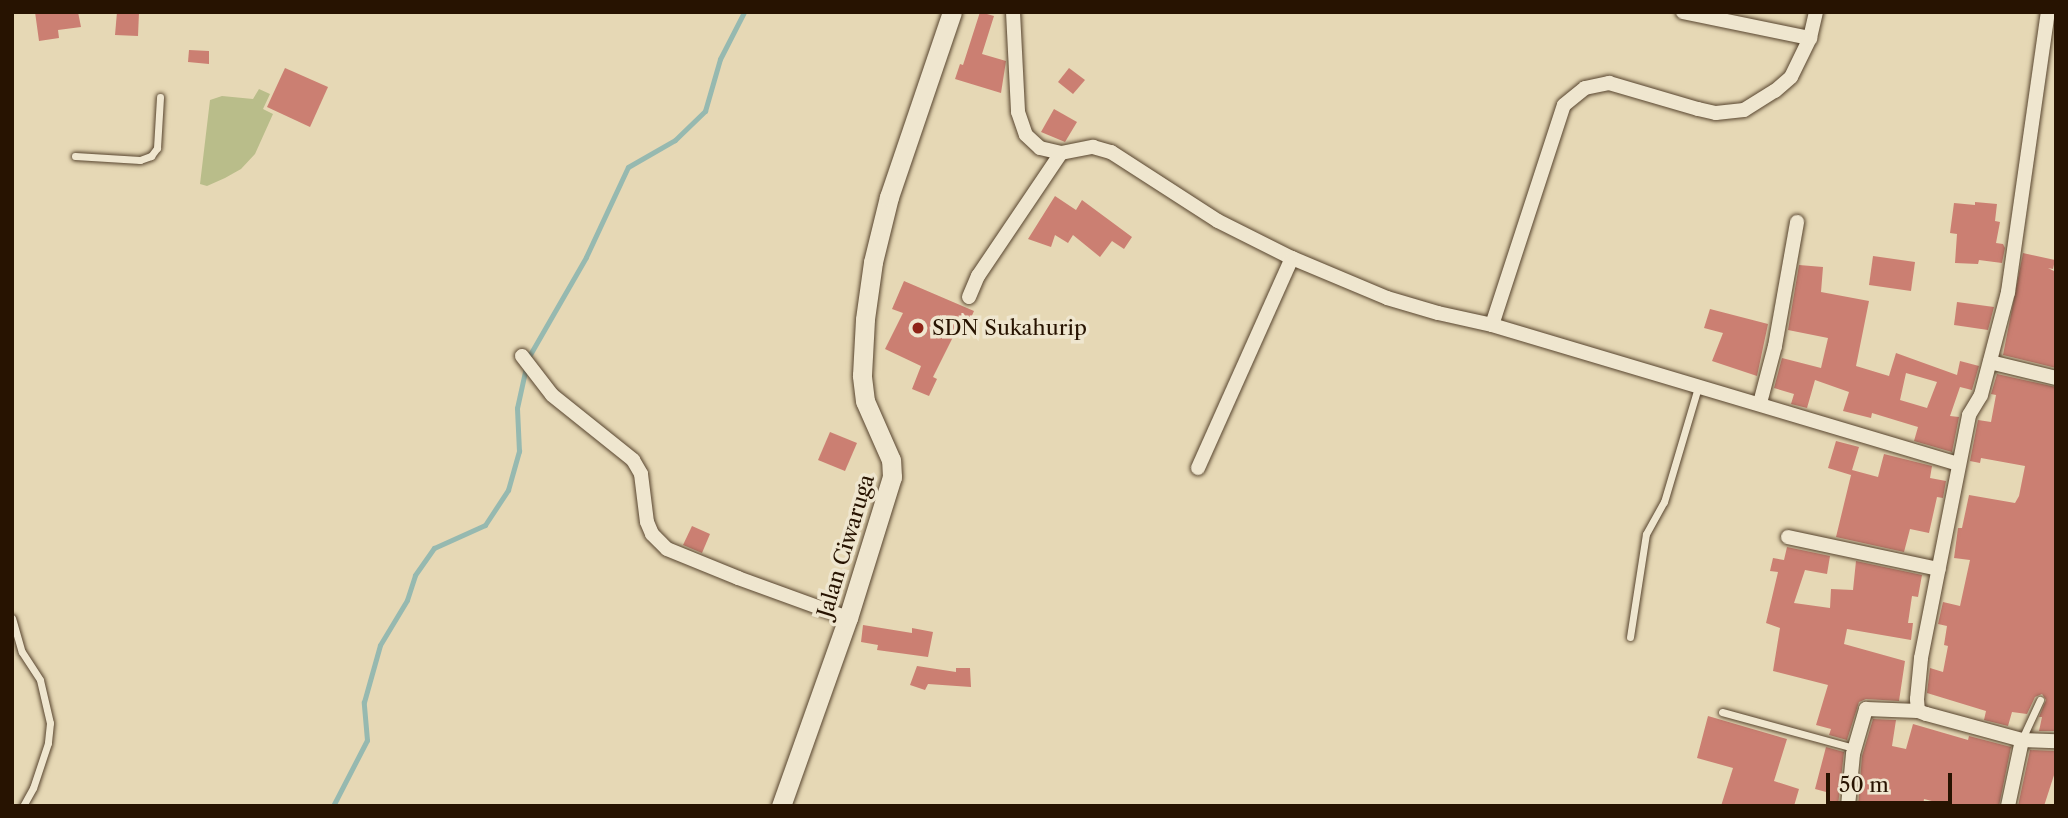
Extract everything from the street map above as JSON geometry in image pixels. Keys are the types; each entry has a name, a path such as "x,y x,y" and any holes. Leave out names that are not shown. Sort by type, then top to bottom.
{"street":[{"name":"Jalan Ciwaruga","path":"780,806 848,618 892,477 891,460 865,401 862,375 865,319 873,262 889,197 952,12"},
{"path":"1013,12 1018,112 1026,135 1040,148 1061,153 1093,147 1111,152 1218,221 1292,258 1387,298 1438,313 1492,324 1959,464"},
{"path":"1683,12 1810,38"},
{"path":"1492,324 1564,105 1585,88 1608,83 1716,113 1744,110 1775,91 1791,77 1810,38 1816,12"},
{"path":"1918,711 1921,659 1969,415 1980,399 2008,292 2048,12"},
{"path":"969,297 978,276 1061,153"},
{"path":"1760,403 1775,346 1797,222"},
{"path":"1198,468 1292,258"},
{"path":"522,356 551,395 633,460 641,474 647,522 652,534 667,549 737,578 848,618"},
{"path":"1990,362 2056,378"},
{"path":"1788,537 1939,569"},
{"path":"1848,806 1854,748 1866,709 1918,711 2022,740 2056,741"},
{"path":"2008,806 2022,740"}],"lane":[{"path":"75,156 140,159 151,156 157,148 160,97"},
{"path":"1630,637 1646,534 1670,487 1699,386"},
{"path":"12,618 22,652 40,680 50,723 48,743 33,788 23,806"},
{"path":"2022,740 2040,700"},
{"path":"1722,712 1854,748"}],"green space":[{"path":"259,89 270,94 263,109 273,114 255,154 241,169 225,178 207,186 200,184 210,100 222,96 253,99"}],"building":[{"path":"35,12 78,12 81,27 58,30 59,38 39,41"},
{"path":"117,12 139,12 138,36 115,35"},
{"path":"980,12 994,16 982,54 1006,61 1001,93 955,79 960,64 963,65"},
{"path":"189,50 209,51 209,64 188,62"},
{"path":"285,68 328,87 310,127 267,107"},
{"path":"1069,68 1085,80 1073,94 1058,82"},
{"path":"1054,109 1077,122 1065,142 1041,132"},
{"path":"1055,196 1076,210 1082,200 1132,237 1124,249 1112,241 1100,257 1073,235 1068,243 1055,235 1051,247 1028,239"},
{"path":"1975,202 1997,204 1995,221 2000,222 1996,243 2003,244 2005,248 2002,263 1979,260 1978,264 1955,263 1957,234 1950,233 1954,203 1975,205"},
{"path":"2023,253 2055,260 2053,269 2048,268 2056,272 2056,368 2003,355"},
{"path":"1873,256 1915,262 1911,291 1869,285"},
{"path":"1799,265 1823,267 1821,292 1869,301 1856,366 1889,376 1896,353 1957,375 1960,361 1979,366 1972,390 1960,387 1950,416 1959,417 1952,452 1914,441 1918,427 1872,413 1871,418 1843,411 1849,392 1815,380 1807,408 1791,404 1794,394 1774,388 1782,358 1821,368 1828,338 1788,330","holes":["1906,373 1937,382 1927,408 1900,400"]},
{"path":"904,281 974,311 962,338 954,335 933,377 937,379 929,396 912,389 921,366 885,349 903,313 892,309"},
{"path":"1957,302 1994,307 1988,330 1954,325"},
{"path":"1710,309 1768,324 1757,376 1712,361 1723,333 1704,328"},
{"path":"1997,374 2056,387 2056,731 2039,731 2042,717 2039,717 2046,700 2042,694 2035,697 2027,714 2012,712 2008,726 1984,720 1986,711 1927,693 1930,668 1943,672 1948,646 1944,645 1947,626 1938,624 1943,602 1960,606 1970,560 1954,558 1958,528 1962,528 1969,495 2015,503 2019,496 2025,466 1981,458 1980,463 1970,461 1978,420 1991,422 1996,395 1991,394"},
{"path":"830,432 857,443 845,471 818,460"},
{"path":"1836,441 1859,447 1852,470 1878,477 1884,454 1932,466 1930,478 1946,481 1943,498 1937,497 1929,533 1910,529 1904,552 1836,537 1852,471 1851,475 1828,468"},
{"path":"692,526 710,534 702,553 683,545"},
{"path":"1787,547 1830,556 1827,574 1805,570 1794,603 1830,608 1831,589 1853,590 1856,561 1922,575 1918,597 1912,596 1908,623 1913,623 1911,640 1847,629 1844,644 1905,661 1899,701 1866,699 1859,702 1847,740 1829,735 1831,729 1816,725 1828,685 1773,671 1780,628 1766,623 1778,572 1770,571 1773,558 1784,560"},
{"path":"863,625 912,633 912,628 933,632 928,657 877,650 878,645 861,642"},
{"path":"917,666 956,672 956,668 970,668 971,687 928,684 925,690 910,685"},
{"path":"1708,716 1787,739 1774,781 1799,789 1794,806 1721,806 1733,768 1697,758"},
{"path":"1873,719 1896,720 1892,746 1906,749 1913,724 1968,740 1969,736 2011,747 1999,806 1951,806 1924,799 1923,806 1858,806 1862,756"},
{"path":"1826,747 1844,752 1838,806 1828,806 1830,793 1815,789"},
{"path":"2030,750 2056,751 2056,769 2044,806 2018,806"}],"waterway":[{"path":"528,358 586,257 628,167 675,140 705,111 720,59 744,12"},
{"path":"333,806 367,740 364,702 380,645 407,600 415,575 434,548 485,525 508,490 519,451 517,408 526,367"}],"place":[{"name":"SDN Sukahurip","path":"918,328"}]}
